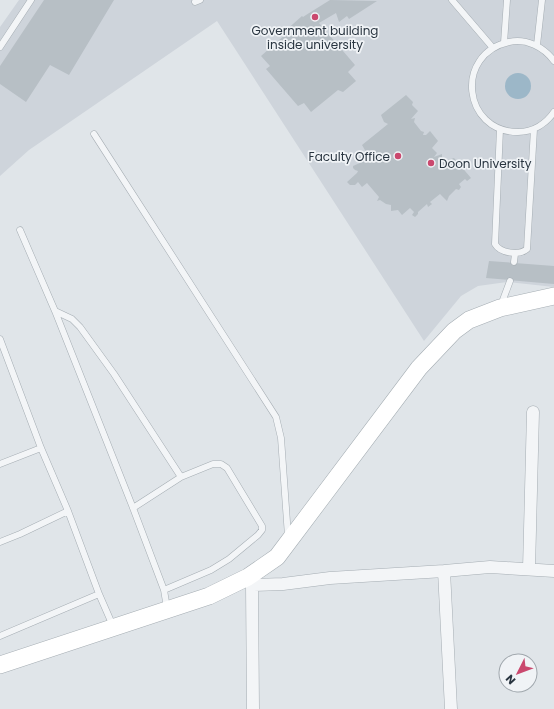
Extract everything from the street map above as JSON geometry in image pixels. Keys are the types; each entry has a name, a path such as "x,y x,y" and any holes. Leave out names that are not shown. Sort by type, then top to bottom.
{"main road":[{"path":"0,665 250,581 277,557 419,368 454,331 468,320 500,308 554,296"}],"street":[{"path":"529,570 533,412"},
{"path":"253,709 250,581 283,584 330,578 444,571 490,566 554,571"},
{"path":"444,571 451,709"}],"lane":[{"path":"0,47 31,0"},
{"path":"452,0 493,48"},
{"path":"504,43 507,0"},
{"path":"537,45 542,0"},
{"path":"553,56 537,45 523,41 504,43 493,48 478,62 472,81 472,91 478,110 491,125 500,129 512,132 523,132 534,129 549,119 554,112"},
{"path":"500,129 495,244 498,249 515,254 526,251 527,249 534,129"},
{"path":"94,134 276,417 281,438 284,493 289,542"},
{"path":"20,230 55,311 133,508 164,590 168,609"},
{"path":"514,262 515,254"},
{"path":"500,308 510,281"},
{"path":"55,311 72,319 80,327 114,374 181,477"},
{"path":"0,339 41,448 68,511 99,594 114,627"},
{"path":"0,464 41,448"},
{"path":"133,508 181,477 217,463 224,465 227,468 252,508 262,528 258,535 229,559 211,570 164,590"},
{"path":"0,542 68,511"},
{"path":"0,636 99,594"}],"shaded area":[{"name":"Doon University","path":"19,0 554,0 554,287 507,282 478,286 461,296 424,341 217,21 29,150 0,176 0,27"}],"water":[{"path":"518,73 527,77 531,86 527,95 518,99 509,95 505,86 509,77"}],"building":[{"path":"44,0 114,0 69,75 50,65 26,102 0,84 0,66"},
{"path":"330,0 377,1 349,19 347,16 339,22 336,13 319,23 355,65 348,72 356,81 343,92 338,90 311,112 304,103 298,106 266,69 270,66 261,56 286,34 284,32 302,16 303,17"},
{"name":"Faculty Office","path":"406,95 413,102 412,105 418,111 411,119 415,118 414,122 421,131 424,132 423,135 426,135 430,131 438,141 432,148 437,153 434,157 442,154 445,161 454,158 471,178 467,181 465,179 459,184 461,187 459,190 456,189 449,196 447,201 440,194 430,202 432,204 428,207 427,204 415,217 412,215 414,212 410,208 402,215 398,210 391,211 391,205 380,200 377,201 379,197 367,183 362,187 358,182 355,185 350,185 347,182 358,171 353,168 353,166 362,162 359,158 366,152 362,145 388,124 384,122 381,115"},
{"path":"489,261 554,266 554,284 486,278"}],"place":[{"name":"Government building inside university","path":"315,17"},
{"name":"Faculty Office","path":"398,156"},
{"name":"Doon University","path":"431,163"}]}
